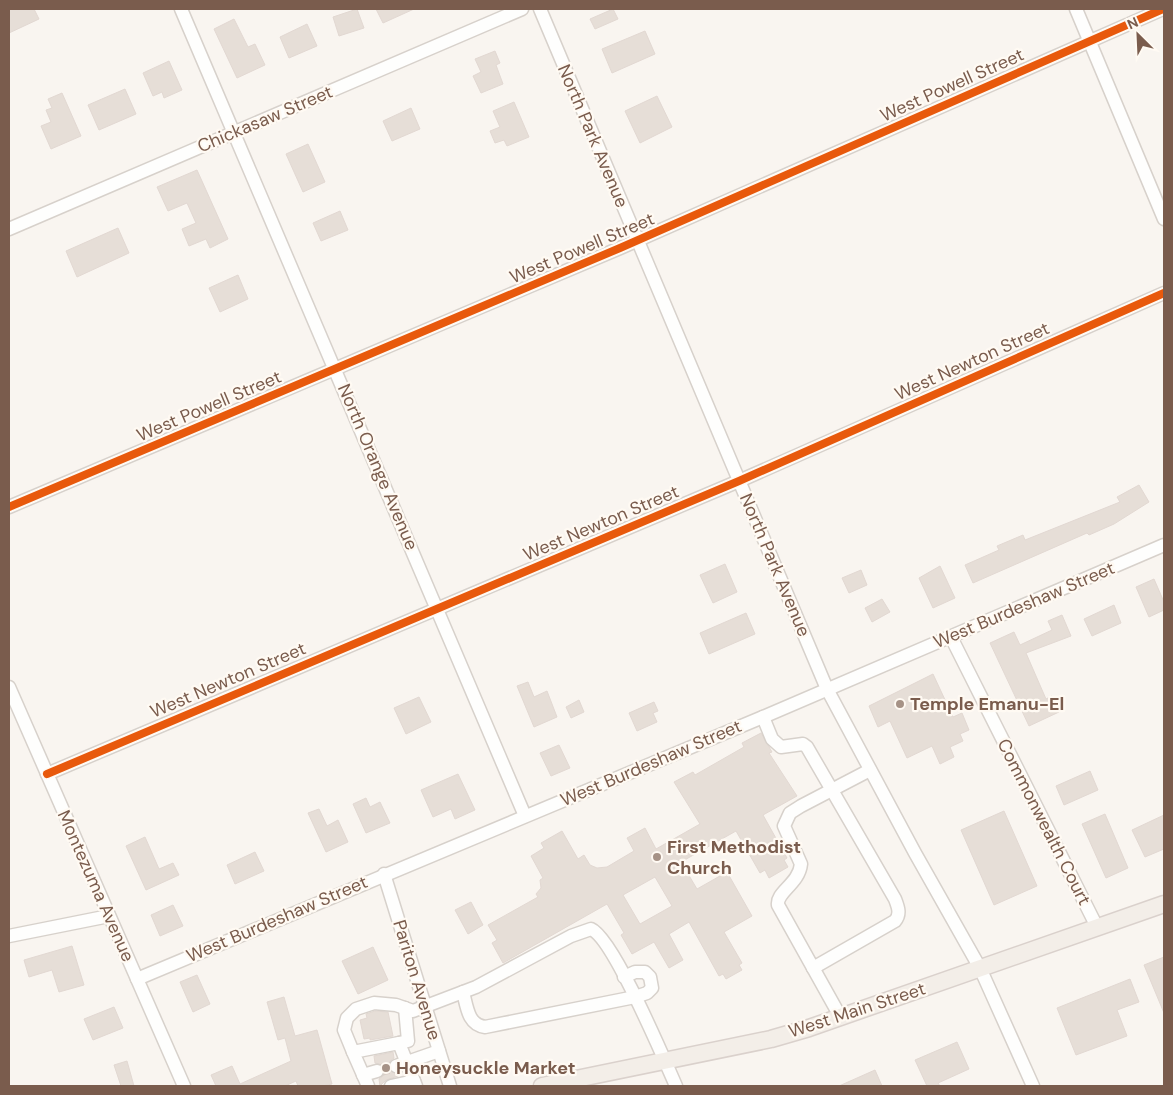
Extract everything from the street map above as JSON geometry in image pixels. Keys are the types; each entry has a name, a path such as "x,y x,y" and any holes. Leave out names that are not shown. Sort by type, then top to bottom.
{"main road":[{"name":"West Main Street","path":"542,1086 771,1039 842,1018 1164,904"}],"street":[{"name":"North Orange Avenue","path":"181,9 438,607 525,816"},
{"name":"Chickasaw Street","path":"9,229 522,9"},
{"name":"North Park Avenue","path":"540,9 827,689 980,968 1033,1086"},
{"path":"1076,9 1164,219"},
{"name":"West Powell Street","path":"9,507 637,241 1163,9"},
{"name":"West Newton Street","path":"47,774 438,607 740,481 1164,293"},
{"name":"West Burdeshaw Street","path":"137,978 951,637 1164,545"},
{"name":"Commonwealth Court","path":"951,637 1097,928"},
{"name":"Montezuma Avenue","path":"9,686 184,1086"},
{"path":"763,716 776,744 781,747 803,744 807,747 895,900 899,913 896,921 813,968"},
{"path":"842,1018 778,905 780,896 796,880 801,864 784,826 790,813 832,788 870,770"},
{"name":"Pariton Avenue","path":"384,874 450,1086"},
{"path":"9,936 109,916"},
{"path":"377,1071 366,1081 344,1030 347,1018 356,1008 374,1003 396,1005 413,1011 463,992 571,936 591,929 599,934 622,974 676,1086"},
{"path":"463,992 472,1021 478,1027 485,1028 634,997 647,993 652,988 650,977 645,972 639,971 622,974"},
{"path":"353,1052 408,1041 405,1008"},
{"path":"391,1086 415,1084 402,1064 399,1043"},
{"path":"402,1064 439,1051"}],"building":[{"path":"9,9 34,9 39,19 9,33"},
{"path":"357,9 364,28 339,36 333,17"},
{"path":"376,9 414,9 383,23"},
{"path":"613,9 618,19 595,29 590,19"},
{"path":"234,19 248,47 255,44 265,65 237,78 214,29"},
{"path":"307,24 317,46 289,58 280,37"},
{"path":"645,31 655,54 612,73 602,49"},
{"path":"495,51 500,63 496,65 503,84 481,93 473,76 481,72 475,59"},
{"path":"169,61 182,90 164,98 162,92 153,96 143,73"},
{"path":"125,89 136,114 99,130 88,105"},
{"path":"62,93 81,136 51,149 41,126 51,122 46,110 52,108 48,99"},
{"path":"657,96 672,127 640,143 625,111"},
{"path":"514,102 529,137 507,146 504,140 495,143 490,131 500,127 493,111"},
{"path":"411,108 420,129 392,141 383,121"},
{"path":"308,144 325,182 303,192 286,154"},
{"path":"197,170 228,239 210,248 206,239 189,246 182,229 196,223 187,203 168,211 157,187"},
{"path":"340,211 348,230 321,241 313,223"},
{"path":"118,228 129,253 77,277 66,251"},
{"path":"238,275 248,299 220,312 209,288"},
{"path":"1139,485 1149,502 1114,524 1089,535 1087,533 973,583 965,565 999,550 997,546 1023,535 1025,540 1120,502 1117,497"},
{"path":"725,564 737,592 713,603 700,575"},
{"path":"940,566 955,598 933,608 919,578"},
{"path":"861,570 867,585 849,593 842,578"},
{"path":"1154,579 1164,602 1164,610 1149,617 1136,587"},
{"path":"882,599 890,612 872,622 865,608"},
{"path":"1114,605 1121,623 1092,636 1084,619"},
{"path":"746,613 755,634 709,654 700,633"},
{"path":"1062,615 1071,636 1026,653 1046,699 1052,696 1059,712 1029,726 990,643 1014,632 1020,645 1052,630 1048,621"},
{"path":"933,674 953,717 962,713 969,730 960,734 963,741 950,747 954,757 940,764 932,746 907,758 890,721 878,727 869,706"},
{"path":"528,682 534,697 547,691 557,717 534,727 517,686"},
{"path":"419,697 431,722 406,734 394,708"},
{"path":"579,700 584,712 571,718 566,707"},
{"path":"654,702 658,711 653,713 657,722 637,731 629,713"},
{"name":"First Methodist Church","path":"761,733 772,752 769,753 797,796 763,815 787,858 784,860 788,867 769,878 765,870 760,873 736,831 681,862 697,889 727,872 752,916 724,932 742,963 739,965 742,970 726,979 723,974 719,976 689,922 669,934 683,960 669,968 654,942 632,954 621,935 624,933 607,904 503,963 492,943 497,940 488,925 538,897 536,894 541,888 540,880 543,878 531,856 544,848 541,843 562,831 578,859 584,855 590,865 597,868 607,867 634,851 627,838 645,828 656,849 700,824 674,782 693,772 695,775 744,747 742,743","holes":["655,877 672,906 640,924 623,895"]},
{"path":"559,745 570,768 551,776 540,753"},
{"path":"1090,771 1098,790 1064,805 1056,786"},
{"path":"458,774 475,810 455,819 451,809 433,817 421,790"},
{"path":"366,798 370,807 380,802 390,823 366,833 353,804"},
{"path":"319,809 327,826 338,820 348,842 326,852 308,813"},
{"path":"1004,811 1037,886 994,905 961,830"},
{"path":"1105,814 1128,868 1106,878 1082,824"},
{"path":"1164,815 1164,849 1145,857 1132,830"},
{"path":"145,837 159,869 173,863 179,875 146,890 126,846"},
{"path":"255,852 264,871 235,884 227,865"},
{"path":"471,902 483,925 468,934 455,910"},
{"path":"173,905 183,926 160,936 151,915"},
{"path":"72,946 84,985 59,992 52,970 29,977 24,960"},
{"path":"373,947 388,980 358,994 342,961"},
{"path":"1164,957 1164,1013 1144,965"},
{"path":"197,975 210,1004 193,1012 180,982"},
{"path":"1130,979 1139,1002 1117,1010 1127,1036 1076,1055 1057,1008"},
{"path":"284,997 295,1036 317,1030 332,1084 298,1086 296,1081 285,1086 216,1086 211,1075 232,1066 240,1084 291,1061 285,1038 278,1040 267,1002"},
{"path":"114,1007 123,1028 93,1040 84,1019"},
{"path":"375,1011 388,1012 393,1036 370,1040 370,1038 364,1039 360,1020 367,1018 366,1014"},
{"path":"957,1042 969,1069 938,1083 940,1086 927,1086 915,1060"},
{"path":"393,1052 394,1058 390,1061 388,1068 398,1076 386,1080 380,1086 379,1079 383,1076 385,1069 382,1065 375,1063 374,1056"},
{"path":"127,1061 134,1086 121,1086 114,1065"},
{"path":"875,1070 882,1086 839,1086"}],"tunnel":[{"path":"377,1071 396,1066"}],"cycle path":[{"path":"9,507 620,248 1163,9"},
{"path":"47,774 739,481 1164,293"}],"place":[{"name":"Temple Emanu-El","path":"900,704"},
{"name":"First Methodist Church","path":"657,857"},
{"name":"Honeysuckle Market","path":"386,1068"}]}
